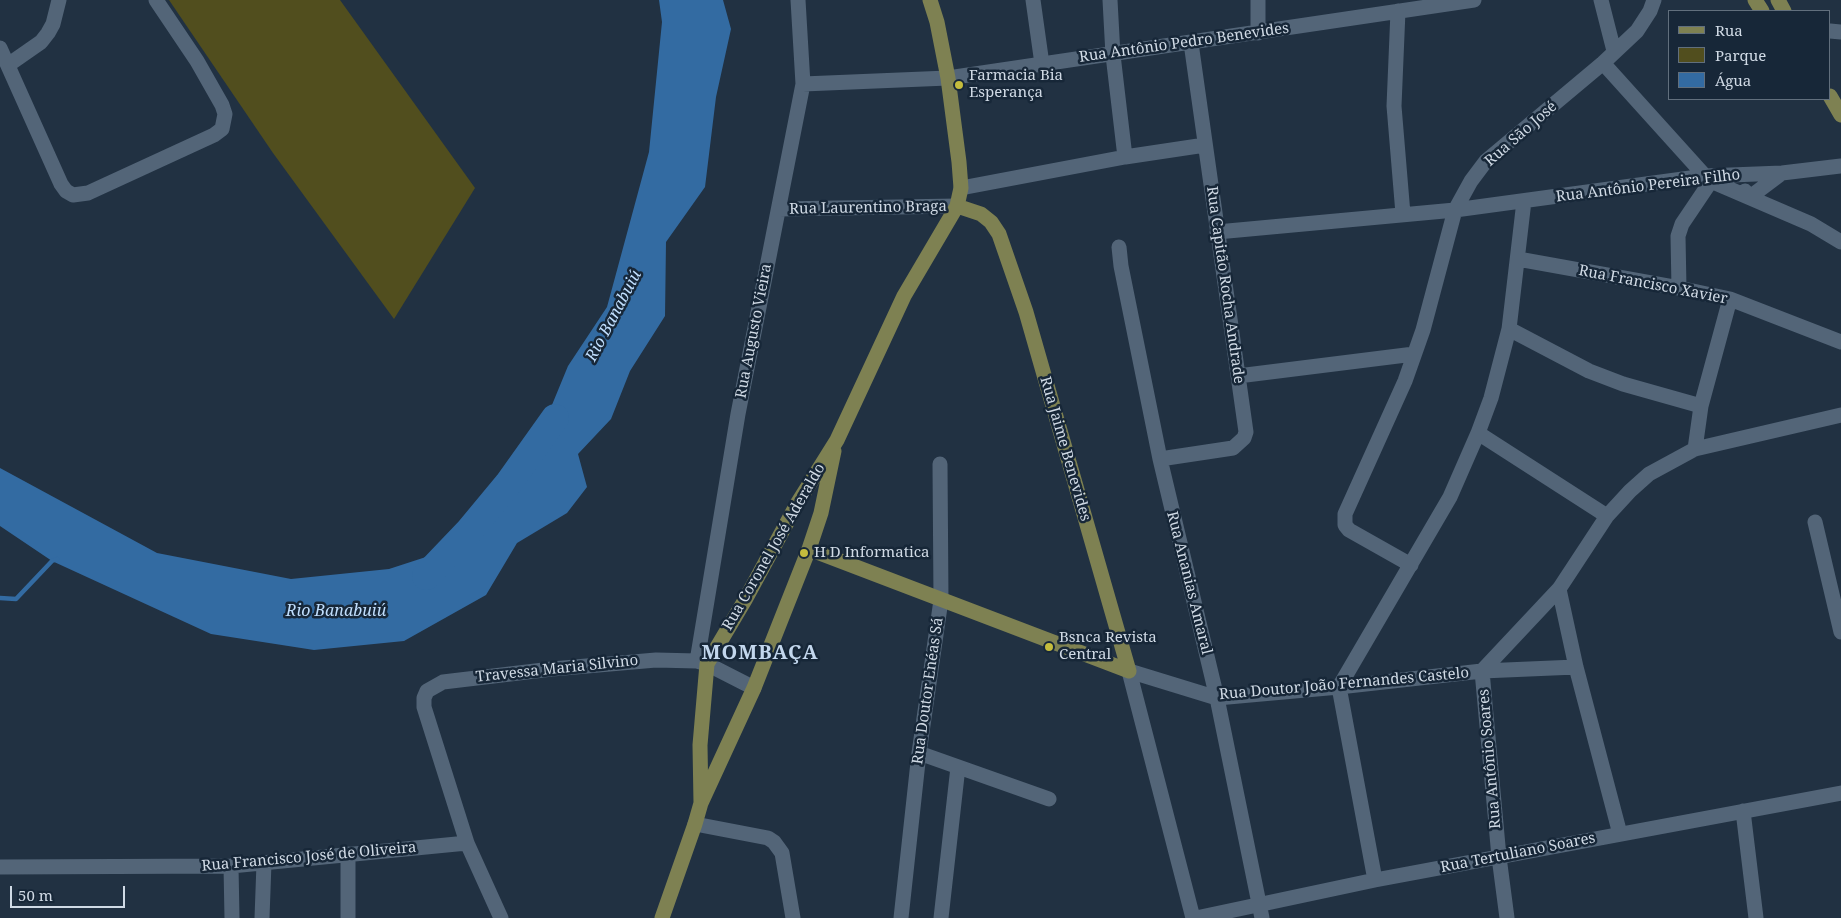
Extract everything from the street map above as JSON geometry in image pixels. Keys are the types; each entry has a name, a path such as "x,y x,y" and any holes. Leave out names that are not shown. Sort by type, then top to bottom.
{"main road":[{"path":"930,0 937,22 948,78 961,188 957,206"},
{"path":"1831,98 1841,115"},
{"name":"Rua Coronel José Aderaldo","path":"701,803 702,662 746,600 796,504 837,440 904,296 957,206"},
{"name":"Rua Jaime Benevides","path":"957,206 981,214 991,222 999,234 1026,312 1129,671"},
{"name":"Rua Coronel José Aderaldo","path":"662,918 701,803 754,688 809,549 821,513 837,440"},
{"name":"Rua Doutor João Fernandes Castelo","path":"809,549 1129,671"}],"street":[{"path":"8,65 41,42 53,24 59,0"},
{"path":"0,48 61,184 66,191 73,195 88,192 222,130 225,114 222,105 197,62 156,0"},
{"name":"Rua Augusto Vieira","path":"702,662 738,414 803,84 798,0"},
{"path":"1034,0 1042,64"},
{"path":"1110,0 1113,55 1125,157"},
{"path":"1258,0 1258,32"},
{"name":"Rua Antônio Pedro Benevides","path":"803,84 948,78 1474,0"},
{"path":"1601,0 1614,51"},
{"name":"Rua São José","path":"1411,565 1349,530 1345,525 1345,514 1405,381 1423,330 1455,210 1471,181 1486,162 1637,31 1654,0"},
{"path":"1398,11 1394,106 1403,214"},
{"name":"Rua Capitão Rocha Andrade","path":"1160,459 1232,448 1239,444 1246,432 1191,43"},
{"path":"1602,63 1708,178 1812,224 1841,242"},
{"path":"961,188 1125,157 1205,145"},
{"name":"Rua Antônio Pereira Filho","path":"1455,210 1734,175 1782,173 1841,166"},
{"path":"1750,197 1782,173"},
{"path":"1734,175 1750,197"},
{"path":"1679,288 1678,236 1682,224 1708,178"},
{"path":"1375,880 1339,687 1450,497 1478,433 1491,398 1509,329 1524,201"},
{"name":"Rua Laurentino Braga","path":"779,209 957,206"},
{"path":"1217,232 1455,210"},
{"name":"Rua Ananias Amaral","path":"1119,247 1121,266 1160,459 1217,698 1260,911"},
{"name":"Rua Francisco Xavier","path":"1518,259 1730,299 1841,342"},
{"path":"1695,449 1701,406 1730,299"},
{"path":"1509,329 1589,371 1623,384 1701,406"},
{"path":"1238,376 1414,354"},
{"name":"Rua Antônio Soares","path":"1507,918 1499,857 1482,671 1559,589 1607,516 1649,474 1695,449 1841,415"},
{"path":"1478,433 1607,516"},
{"name":"Rua Doutor Enéas Sá","path":"901,918 919,753 941,600 940,464"},
{"path":"1815,522 1841,632"},
{"path":"1559,589 1576,667 1620,834"},
{"name":"Travessa Maria Silvino","path":"467,843 424,707 424,698 428,691 443,682 622,662 656,660 702,662"},
{"path":"702,662 754,688"},
{"name":"Rua Doutor João Fernandes Castelo","path":"1129,671 1217,698 1482,671 1576,667"},
{"name":"Rua Jaime Benevides","path":"1129,671 1195,918"},
{"path":"919,753 1049,798"},
{"path":"940,918 958,767"},
{"name":"Rua Tertuliano Soares","path":"1195,918 1260,911 1375,880 1841,793"},
{"path":"1743,811 1756,918"},
{"path":"695,824 768,838 774,842 782,853 793,918"},
{"path":"467,843 501,918"},
{"name":"Rua Francisco José de Oliveira","path":"0,868 231,866 467,843"},
{"path":"348,854 348,918"},
{"path":"262,918 264,863"},
{"path":"231,866 232,918"}],"green space":[{"path":"169,0 340,0 475,188 394,319 273,153"}],"water":[{"name":"Rio Banabuiú","path":"659,0 723,0 731,29 716,97 705,187 666,242 665,316 630,371 611,419 578,454 587,487 567,513 517,543 486,595 404,641 314,650 211,634 52,561 0,526 0,468 157,553 291,579 389,569 472,542 519,485 568,366 607,307 649,152 662,22"}],"waterway":[{"name":"Rio Banabuiú","path":"426,576 469,531 508,484 555,418"},
{"path":"0,598 16,599 52,561 57,559"}],"place":[{"name":"Farmacia Bia Esperança","path":"959,85"},
{"name":"H D Informatica","path":"804,553"},
{"name":"Bsnca Revista Central","path":"1049,647"}],"district":[{"name":"MOMBAÇA","path":"760,653"}]}
